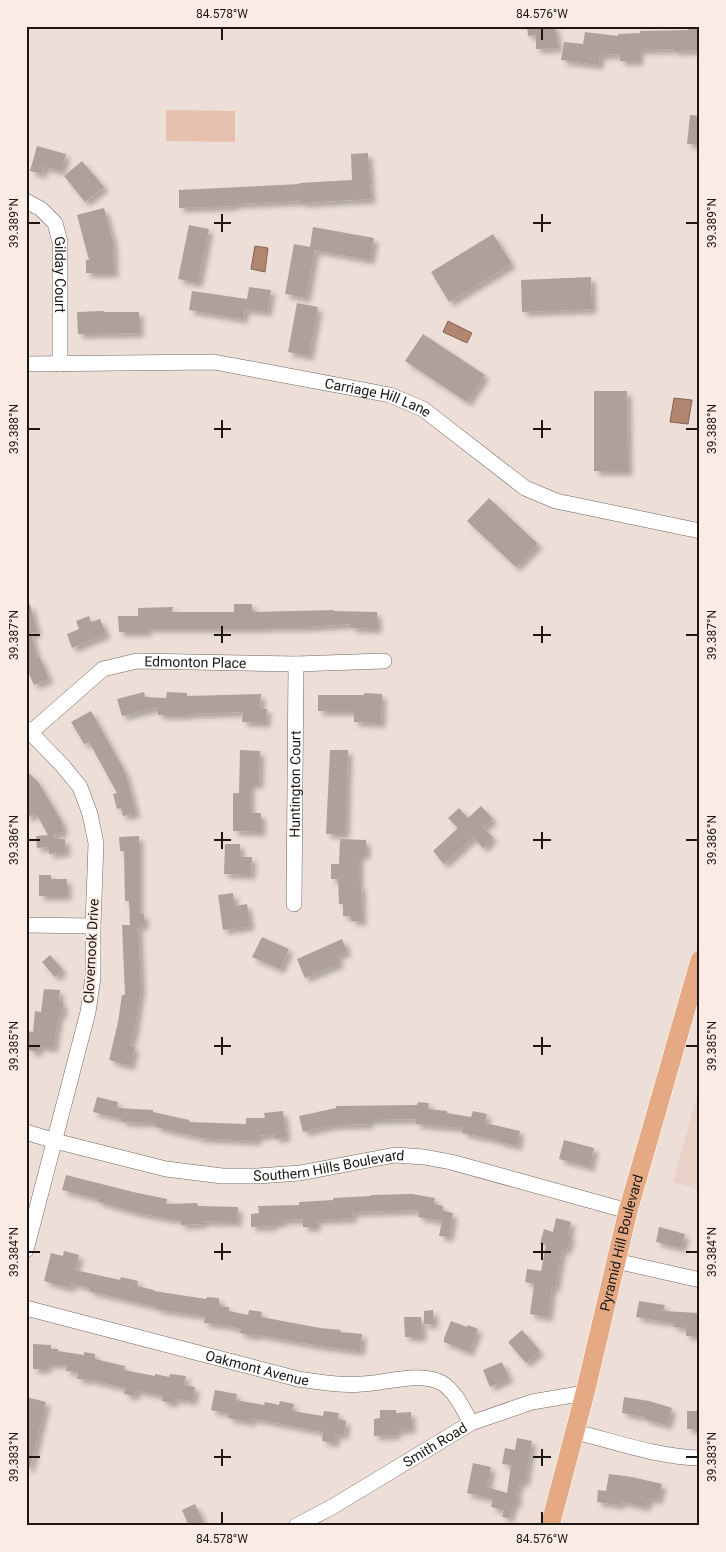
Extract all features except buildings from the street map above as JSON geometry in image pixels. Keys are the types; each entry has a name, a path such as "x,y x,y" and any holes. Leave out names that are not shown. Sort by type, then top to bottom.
{"main road":[{"name":"Pyramid Hill Boulevard","path":"550,1526 576,1432 628,1211 700,960"}],"street":[{"name":"Gilday Court","path":"26,201 41,209 55,223 60,242 60,364"},
{"name":"Carriage Hill Lane","path":"26,364 214,362 390,394 423,409 525,488 556,502 700,530"},
{"name":"Edmonton Place","path":"29,730 103,669 137,661 296,664 384,661"},
{"name":"Huntington Court","path":"294,904 296,664"},
{"name":"Clovernook Drive","path":"26,1250 88,1012 92,977 92,926 96,843 90,814 80,787 29,730"},
{"path":"26,925 92,926"},
{"name":"Southern Hills Boulevard","path":"26,1132 166,1169 222,1176 300,1173 395,1156 424,1157 451,1162 628,1211"},
{"path":"616,1261 700,1280"},
{"name":"Oakmont Avenue","path":"26,1308 298,1379 332,1384 362,1384 411,1378 429,1379 441,1383 454,1393 471,1423"},
{"name":"Smith Road","path":"296,1526 332,1507 471,1423 532,1402 585,1393"},
{"path":"576,1432 685,1458 700,1458"}],"shaded area":[{"path":"166,110 235,111 235,142 166,141"},
{"path":"255,246 268,248 265,272 251,269"},
{"path":"448,321 472,333 467,343 443,332"},
{"path":"674,398 692,400 688,424 670,422"},
{"path":"700,1085 700,1190 673,1182"}]}
